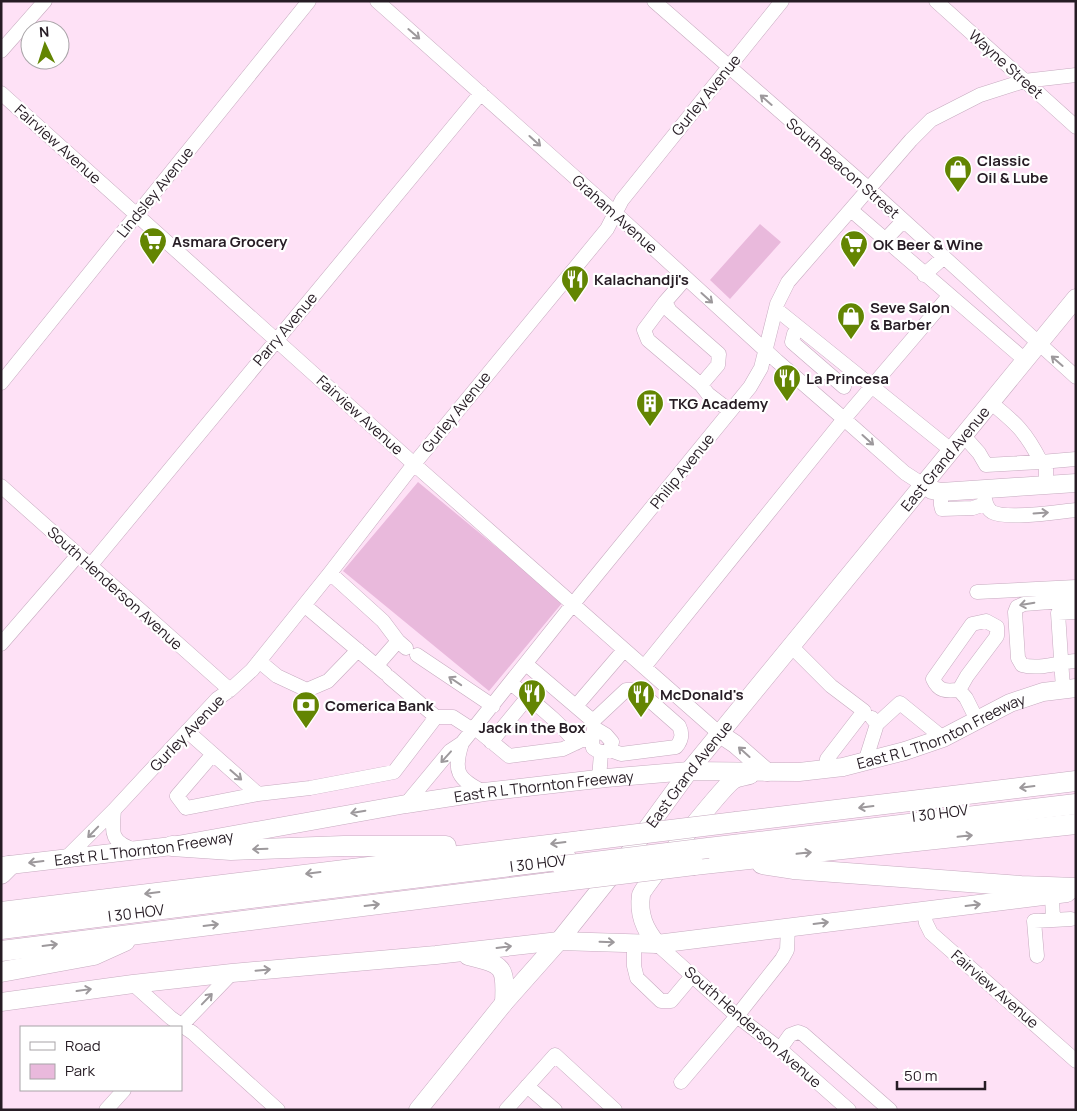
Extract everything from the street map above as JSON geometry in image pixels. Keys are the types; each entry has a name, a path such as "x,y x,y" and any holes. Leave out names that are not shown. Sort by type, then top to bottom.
{"highway":[{"path":"1,912 1076,781"},
{"name":"I 30 HOV","path":"710,845 1076,797"},
{"name":"I 30 HOV","path":"1,929 710,845 1076,804"},
{"path":"1,951 694,865 1076,824"},
{"path":"172,846 231,850 344,846 536,846"},
{"path":"738,860 793,869 1021,886 1076,888"},
{"name":"I 30 HOV","path":"1,935 564,862"},
{"path":"1,972 94,955 142,933"}],"main road":[{"name":"East Grand Avenue","path":"423,1108 504,1004 559,941 630,852 689,771 1076,298"},
{"path":"922,484 932,490 941,492 1076,483"},
{"name":"East R L Thornton Freeway","path":"3,866 172,846 484,792 689,771 767,772 826,769 865,762 943,738 1010,703 1043,692 1069,688"},
{"path":"720,734 735,744 767,772"},
{"path":"657,944 648,933 640,914 641,893 714,800 731,782 738,778 767,772"},
{"path":"1,1002 132,984 232,973 455,953 559,941 657,944 1076,892"},
{"path":"455,953 492,962 498,966 503,972 505,984 504,1004"}],"street":[{"path":"1,51 45,1"},
{"name":"Lindsley Avenue","path":"1,383 309,1"},
{"name":"Graham Avenue","path":"377,1 616,213 765,350 905,473 922,484"},
{"name":"South Beacon Street","path":"654,1 869,190 1038,345 1076,377"},
{"name":"Gurley Avenue","path":"65,859 114,810 217,698 230,690 252,670 330,574 414,464 607,229 622,200 782,1"},
{"name":"Wayne Street","path":"936,1 1076,127"},
{"name":"Philip Avenue","path":"406,804 450,751 462,743 493,706 750,386 761,368 776,309 788,282 910,140 931,120 980,95 1024,81 1076,76"},
{"name":"Fairview Avenue","path":"1,93 414,464 720,734"},
{"name":"Parry Avenue","path":"90,566 481,93"},
{"path":"851,210 924,275 1025,360"},
{"path":"885,240 903,221"},
{"path":"924,275 944,258"},
{"path":"644,667 871,386 964,276"},
{"path":"686,278 644,330 648,340 701,384 708,394 730,412"},
{"path":"971,314 988,299"},
{"path":"665,302 670,311 719,354 718,365 701,384"},
{"path":"776,309 951,450"},
{"path":"992,332 1008,316"},
{"path":"798,328 792,342 844,387"},
{"path":"828,405 856,374"},
{"path":"990,402 1016,423 1030,440 1041,462 1046,466 1046,484"},
{"path":"963,436 979,453 986,465 1076,459"},
{"name":"South Henderson Avenue","path":"1,486 230,690"},
{"path":"941,492 942,509 974,508 984,499 991,511 1005,515 1076,510"},
{"path":"1,644 78,556"},
{"path":"330,574 383,621 407,648 493,706"},
{"path":"977,592 1076,587"},
{"path":"1076,600 1024,604 1016,609 1019,663 1028,667 1052,666 1061,662 1076,661"},
{"path":"304,605 436,717 453,717 474,729 508,756 563,749 582,740 594,730 605,709 626,690 638,690 679,726 681,731 680,742 676,747 621,754 605,752"},
{"path":"1069,688 1061,662 1058,613 1076,612"},
{"path":"986,621 997,627 997,636 967,676 959,690 943,691 933,679 972,624 986,621"},
{"path":"791,646 831,686 864,711 877,724"},
{"path":"383,672 407,648"},
{"path":"259,661 277,676 307,690 328,681 358,650"},
{"path":"576,706 624,650"},
{"path":"526,664 576,706 594,730 606,735 612,742 605,752 599,779"},
{"path":"511,683 560,726 576,743"},
{"path":"959,690 966,698 977,720"},
{"path":"491,742 523,703 532,702"},
{"path":"865,762 877,724 900,703 943,738"},
{"path":"826,769 827,759 864,711"},
{"path":"213,754 177,796 186,808 258,794 310,788 394,772 436,717"},
{"path":"186,731 258,794"},
{"name":"Philip Avenue","path":"462,743 457,760 461,776 471,786 484,792"},
{"path":"114,810 113,830 115,840 123,846 135,850"},
{"path":"1052,896 1053,920"},
{"name":"Fairview Avenue","path":"924,911 926,923 931,933 1076,1060"},
{"path":"1037,956 1034,921 1071,919"},
{"path":"681,1082 782,959 787,950 788,927"},
{"path":"634,943 634,966 637,978 661,1001 671,1001 692,976"},
{"name":"South Henderson Avenue","path":"657,944 737,1016 780,1049 849,1110"},
{"path":"132,984 181,1026 232,973"},
{"path":"182,1027 193,1033 278,1110"},
{"path":"780,1049 790,1035 798,1032 803,1034 890,1110"},
{"path":"506,1110 555,1055 615,1110"},
{"path":"527,1086 555,1110"},
{"path":"106,1110 123,1091"}],"green space":[{"path":"760,224 781,242 730,299 710,280"},
{"path":"418,482 563,602 489,691 343,571"}],"place":[{"name":"Classic Oil & Lube","path":"958,193"},
{"name":"Asmara Grocery","path":"153,265"},
{"name":"OK Beer & Wine","path":"854,268"},
{"name":"Kalachandji's","path":"575,303"},
{"name":"Seve Salon & Barber","path":"851,340"},
{"name":"La Princesa","path":"787,402"},
{"name":"TKG Academy","path":"650,427"},
{"name":"Jack in the Box","path":"532,717"},
{"name":"McDonald's","path":"641,718"},
{"name":"Comerica Bank","path":"306,729"}]}
